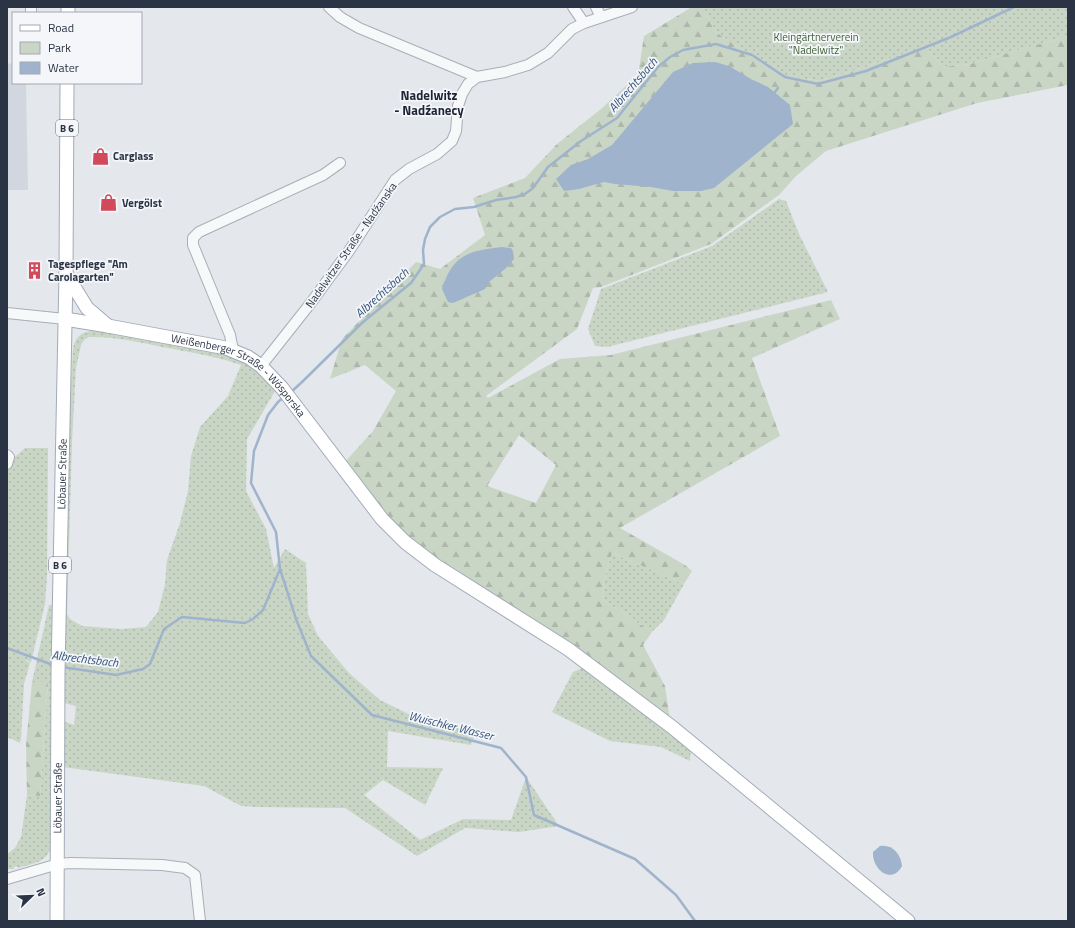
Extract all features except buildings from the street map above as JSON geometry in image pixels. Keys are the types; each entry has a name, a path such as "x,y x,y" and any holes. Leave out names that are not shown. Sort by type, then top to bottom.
{"main road":[{"name":"Löbauer Straße","path":"57,921 58,658 66,274 67,84"},
{"name":"Weißenberger Straße - Wósporska","path":"66,274 86,308 108,326"},
{"name":"Weißenberger Straße - Wósporska","path":"65,319 233,350 248,357 261,366 282,388 382,519 405,542 435,565 568,649 672,727 908,921"}],"street":[{"path":"329,7 340,17 359,28 477,77 506,72 528,65 548,52 572,29 584,23 632,7"},
{"path":"573,7 584,23"},
{"path":"596,7 601,17"},
{"name":"Nadelwitzer Straße - Nadźanska","path":"261,366 310,304 349,251 395,180 408,169 437,154 452,141 456,131 458,106 462,94 468,84 477,77"},
{"path":"233,350 230,335 193,245 192,238 199,232 323,175 340,163"},
{"path":"7,313 65,319"},
{"path":"7,455 9,457 7,464"},
{"path":"7,879 58,864 71,863 162,865 185,868 195,875 200,921"}],"shaded area":[{"path":"12,63 12,84 26,84 28,190 7,190 7,64"}],"green space":[{"path":"692,7 702,7 717,33 779,75 820,81 926,47 943,67 970,64 1068,36 1068,85 977,103 826,151 796,176 779,195 711,244 601,287 593,288 577,329 486,396 488,398 560,359 611,355 831,300 840,319 752,358 780,436 620,528 685,565 692,571 684,584 612,553 604,580 602,599 652,632 643,645 665,686 670,720 416,548 388,520 344,463 373,431 396,391 365,365 330,379 342,339 416,262 440,269 485,235 473,198 525,178 557,144 601,109 638,75 644,36","holes":["519,435 556,465 536,503 487,486"]},
{"name":"Kleingärtnerverein \"Nadelwitz\"","path":"702,7 1068,7 1068,36 970,64 943,67 926,47 820,81 779,75 717,33"},
{"path":"779,199 786,201 799,234 828,292 607,347 595,346 588,329 601,289 712,246"},
{"path":"87,332 121,333 222,353 242,361 259,373 275,391 247,439 246,491 266,529 274,568 285,549 306,563 308,614 318,636 349,673 380,700 419,719 476,731 471,745 388,731 387,767 443,768 425,805 383,780 364,795 420,840 463,819 511,820 526,777 559,826 519,832 465,828 417,856 345,808 241,806 204,786 63,767 63,721 74,725 76,706 64,703 67,459 73,348 79,336","holes":["89,337 107,337 126,340 221,359 241,365 228,396 200,427 191,456 188,491 180,523 167,560 165,584 158,612 146,627 121,629 82,626 70,619 67,614 72,442 76,368 81,345 84,340"]},
{"path":"25,448 48,448 47,576 45,604 31,662 24,659 30,663 24,684 20,743 7,737 7,464"},
{"path":"612,553 684,584 664,620 652,632 602,599 604,580"},
{"path":"49,605 55,605 51,847 46,857 38,862 18,868 17,866 14,867 14,869 7,869 7,854 15,848 21,837 27,795 40,796 48,682 32,682"},
{"path":"582,668 691,748 690,761 661,747 610,741 552,712 573,672"},
{"path":"48,681 40,796 27,795 26,745 32,682"}],"water":[{"path":"715,62 729,66 768,87 790,105 793,124 714,188 701,191 673,191 604,182 579,189 564,191 556,179 571,165 588,159 612,145 673,72 693,63"},
{"path":"502,247 511,248 513,251 514,259 506,268 489,282 485,289 453,303 448,302 442,289 446,277 457,261 464,256 480,250"},
{"path":"880,846 892,848 898,854 902,866 898,872 888,875 879,869 874,859 873,852"}],"waterway":[{"name":"Albrechtsbach","path":"291,392 363,322 411,283 424,264 423,250 425,239 430,227 440,217 455,209 474,207 496,200 525,194 533,188 548,167 581,141 617,118 658,67 670,57 683,50 716,44 752,55 785,77 818,84 866,71 951,37 1014,7"},
{"path":"775,92 778,88"},
{"name":"Albrechtsbach","path":"62,667 116,675 143,669 150,664 164,629 182,617 245,623 253,619 263,610 280,569 276,532 251,483 254,451 268,415 284,397"},
{"name":"Wuischker Wasser","path":"280,569 296,619 311,656 372,715 501,748 526,777 534,815 635,859 676,895 695,921"},
{"name":"Albrechtsbach","path":"7,648 53,665"}],"place":[{"name":"Carglass","path":"100,156"},
{"name":"Vergölst","path":"109,203"},
{"name":"Tagespflege \"Am Carolagarten\"","path":"35,270"}],"district":[{"name":"Nadelwitz - Nadźanecy","path":"429,102"}]}
